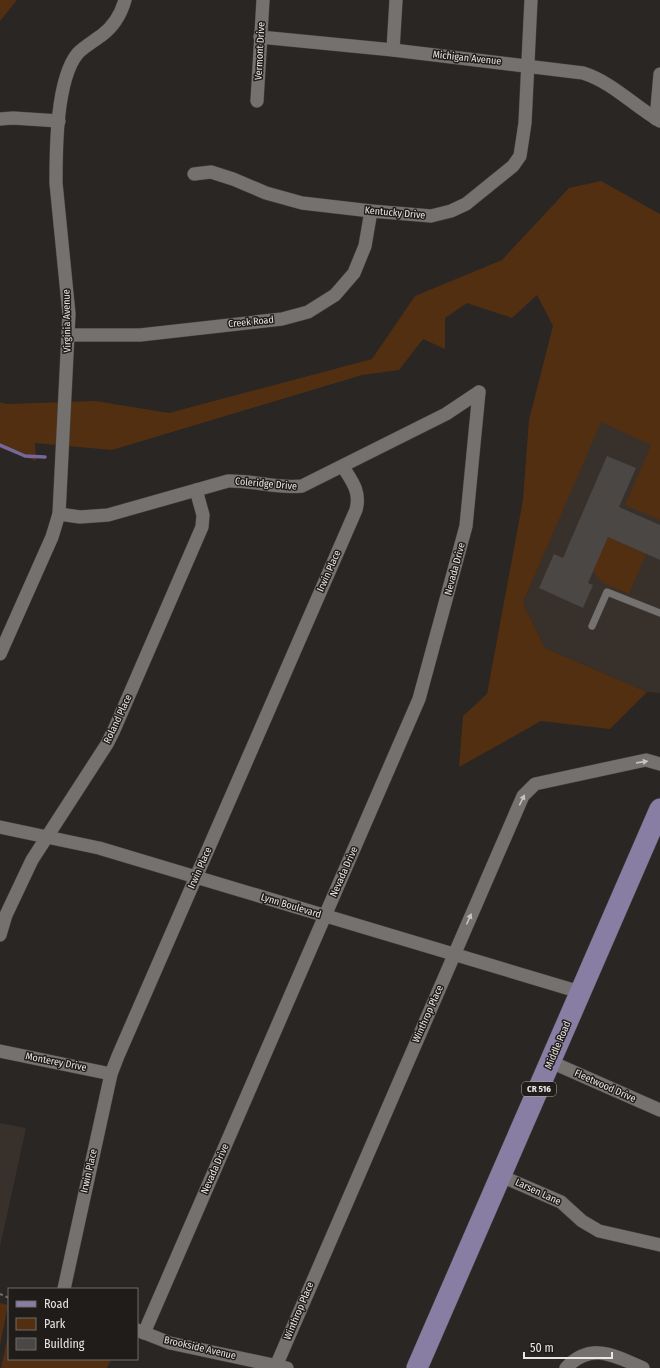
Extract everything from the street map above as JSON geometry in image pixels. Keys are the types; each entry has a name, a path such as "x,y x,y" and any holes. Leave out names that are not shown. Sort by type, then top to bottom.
{"main road":[{"name":"Middle Road","path":"417,1368 660,809"}],"street":[{"name":"Virginia Avenue","path":"1,649 52,537 59,514 68,335 68,301 56,184 59,121 65,80 72,63 79,53 112,26 120,14 125,0"},
{"name":"Vermont Drive","path":"257,101 262,0"},
{"path":"393,50 396,0"},
{"name":"Kentucky Drive","path":"194,174 211,172 233,179 266,194 302,203 371,211 419,216 437,215 451,211 466,204 513,166 520,156 525,123 531,0"},
{"name":"Michigan Avenue","path":"260,37 528,65 583,73 595,76 658,120"},
{"path":"658,120 660,74"},
{"path":"0,119 13,118 59,121"},
{"name":"Creek Road","path":"68,335 140,335 282,319 308,312 335,295 354,273 365,246 371,211"},
{"name":"Coleridge Drive","path":"59,514 80,517 108,515 228,481 240,480 290,488 302,486 446,414 479,392"},
{"name":"Nevada Drive","path":"141,1332 419,699 466,526 479,392"},
{"name":"Irwin Place","path":"64,1286 112,1074 356,510 358,494 354,483 342,467"},
{"name":"Roland Place","path":"0,935 6,916 32,860 46,836 107,744 114,730 202,527 203,515 196,490"},
{"name":"Winthrop Place","path":"281,1367 454,954 523,796 527,790 535,784 551,780 646,760 660,764"},
{"name":"Lynn Boulevard","path":"0,827 99,848 580,992"},
{"name":"Monterey Drive","path":"0,1051 112,1074"},
{"name":"Fleetwood Drive","path":"551,1062 660,1110"},
{"name":"Larsen Lane","path":"501,1176 561,1202 590,1227 599,1231 660,1245"},
{"name":"Brookside Avenue","path":"141,1332 170,1343 281,1367"},
{"path":"566,1368 582,1355 602,1352 611,1354 643,1368"}],"lane":[{"path":"592,626 607,592 660,613"}],"shaded area":[{"path":"660,282 660,693 647,692 545,648 523,603"},
{"path":"0,1123 26,1128 0,1247"}],"green space":[{"path":"0,0 17,0 0,21"},
{"path":"601,181 660,214 660,520 625,505 651,445 601,422 523,603 545,648 647,692 610,729 541,721 459,767 463,716 487,694 523,500 529,420 553,326 537,295 512,318 467,303 445,318 445,349 423,339 399,370 362,375 112,450 35,443 36,461 0,448 0,402 6,404 95,401 169,413 372,359 415,296 502,260 569,188"},
{"path":"608,537 646,554 629,594 603,583 593,571"},
{"path":"0,1303 8,1305 0,1345"},
{"path":"8,1336 8,1360 111,1360 107,1368 1,1368"}],"building":[{"path":"607,456 636,468 619,507 660,525 660,560 608,537 588,583 593,585 583,608 539,588 554,554 563,558"}],"waterway":[{"path":"0,445 25,456 45,457"}]}
